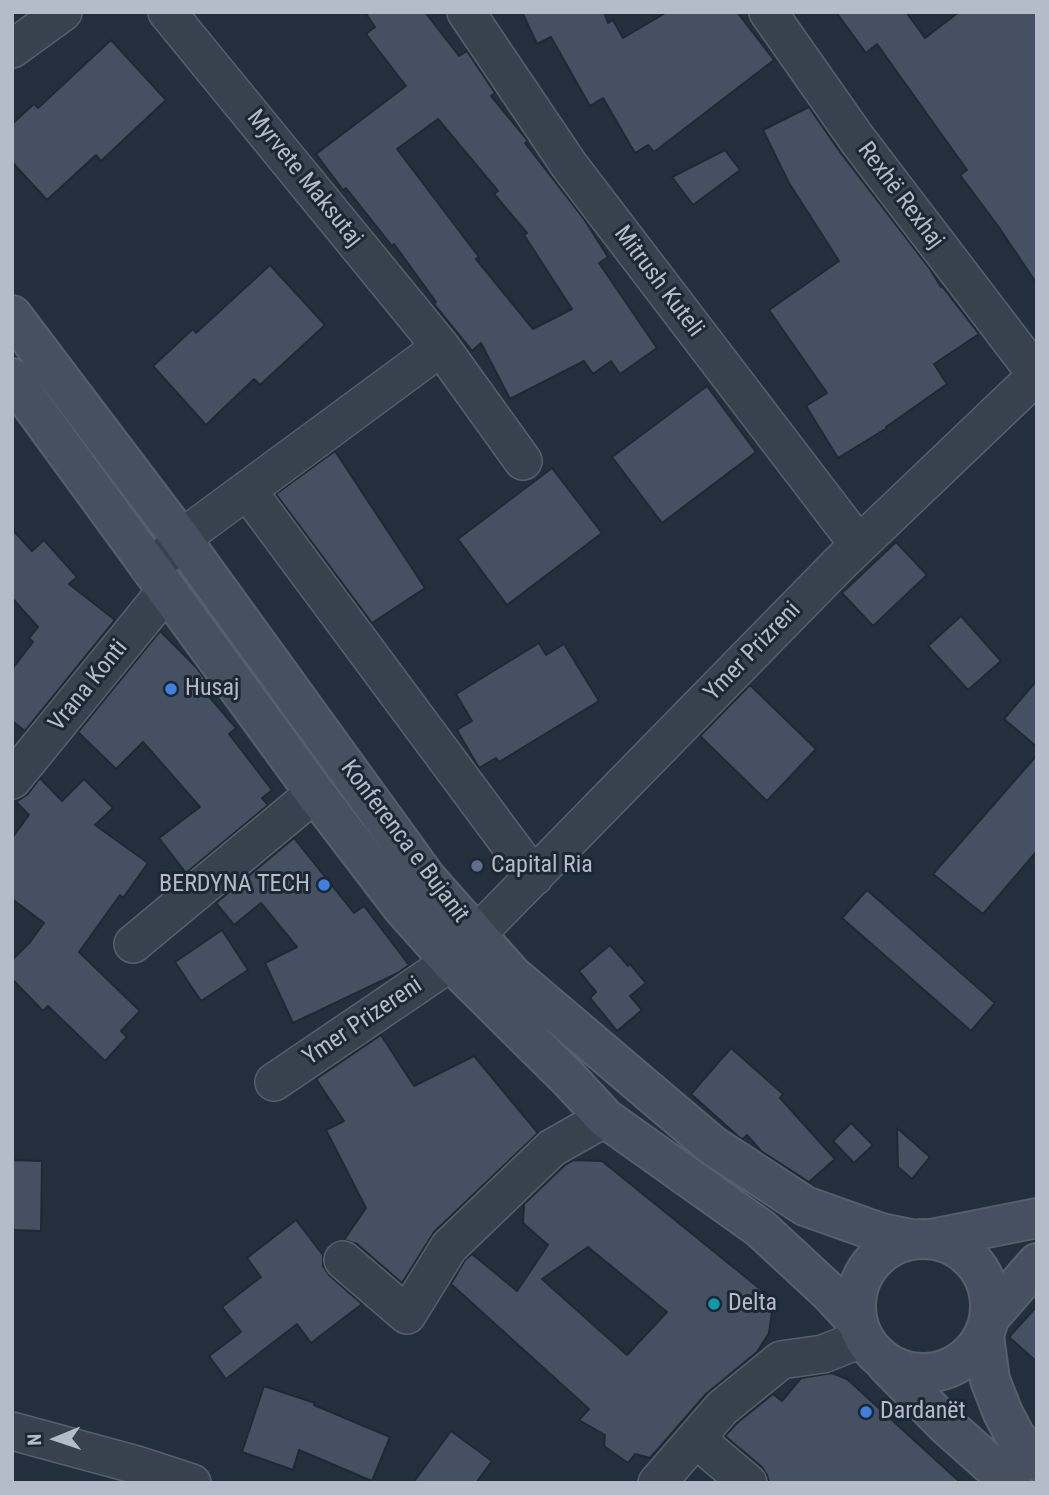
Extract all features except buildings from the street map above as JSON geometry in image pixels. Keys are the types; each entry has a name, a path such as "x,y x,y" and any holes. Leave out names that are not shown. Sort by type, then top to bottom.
{"main road":[{"name":"Konferenca e Bujanit","path":"16,328 190,533 427,879 463,949 570,1080 605,1118 761,1229 830,1292 868,1341 994,1477"},
{"name":"Konferenca e Bujanit","path":"12,379 315,793 402,906 463,949 512,975 712,1145 805,1206 881,1233 921,1239"},
{"path":"1037,1217 894,1245 878,1254 866,1268 858,1285 855,1303 868,1341 904,1371 923,1374 941,1372 958,1364 973,1352 987,1326 1037,1263"},
{"path":"921,1239 948,1243 964,1252 977,1265 990,1299 987,1326 990,1380 1015,1436 1037,1461"}],"street":[{"path":"12,49 63,12"},
{"name":"Myrvete Maksutaj","path":"167,12 441,347 523,461"},
{"name":"Mitrush Kuteli","path":"466,12 569,165 859,545"},
{"name":"Rexhë Rexhaj","path":"768,12 857,139 1037,375"},
{"path":"190,533 441,347"},
{"name":"Ymer Prizreni","path":"463,949 859,545 1037,375"},
{"path":"247,491 534,877"},
{"name":"Vrana Konti","path":"12,780 190,533"},
{"name":"Konferenca e Bujanit","path":"133,944 315,793"},
{"name":"Ymer Prizereni","path":"274,1082 463,949"},
{"path":"344,1260 407,1315 449,1247 552,1148 605,1118"},
{"path":"657,1483 722,1408 781,1360 822,1354 868,1341"},
{"path":"12,1431 192,1483"},
{"path":"696,1439 748,1483"}],"place":[{"name":"Husaj","path":"171,689"},
{"name":"Capital Ria","path":"477,866"},
{"name":"BERDYNA TECH","path":"324,885"},
{"name":"Delta","path":"714,1304"},
{"name":"Dardanët","path":"866,1412"}]}
